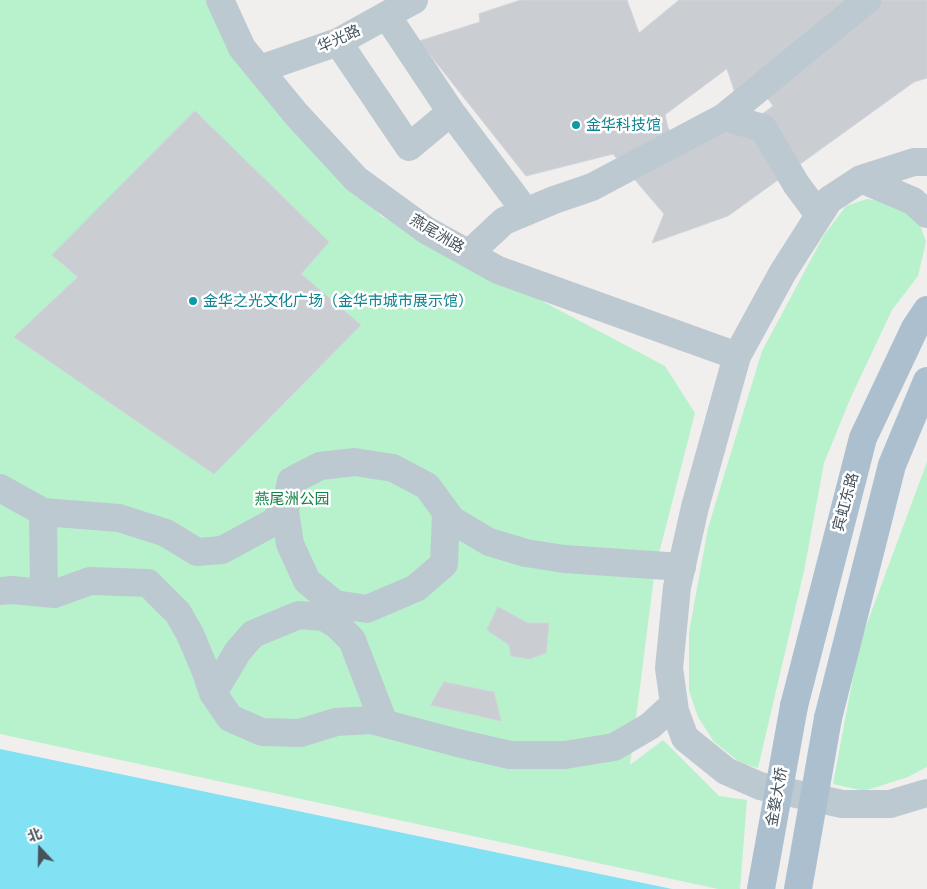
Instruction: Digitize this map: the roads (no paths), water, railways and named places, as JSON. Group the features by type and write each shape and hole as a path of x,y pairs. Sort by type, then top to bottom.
{"main road":[{"name":"宾虹东路","path":"794,706 863,438 915,328 927,310"},
{"path":"798,889 828,718 892,464 927,381"},
{"name":"金婺大桥","path":"761,889 794,706"}],"street":[{"name":"燕尾洲路","path":"220,0 242,48 296,114 356,179 426,230 498,270 736,356"},
{"name":"华光路","path":"260,69 338,42 414,0"},
{"path":"474,249 504,221 592,187 724,118 867,0"},
{"path":"387,16 451,112 526,212"},
{"path":"338,42 409,147 451,112"},
{"path":"724,118 764,128 796,184 819,216"},
{"path":"927,162 914,162 861,179 829,200 783,272 736,356 695,507 677,588 669,668 675,711 686,738 726,771 760,786 842,804 890,804 927,793"},
{"path":"861,179 912,201 927,214"},
{"path":"446,512 444,564 416,588 367,609 336,604 306,581 290,544 285,511 291,481 320,466 355,462 394,468 427,486 452,520 489,542 526,553 564,558 682,567"},
{"path":"0,488 43,512 120,518 166,533 198,552 222,550 272,523 285,511"},
{"path":"43,512 44,593"},
{"path":"0,592 12,590 54,594 90,581 148,583 178,613 190,634 213,693 230,718 262,732 300,733 336,722 371,720 458,743 510,754 565,755 614,747 650,726 674,704"},
{"path":"213,693 238,651 253,634 299,615 324,617 337,624 352,640 384,723"}],"water":[{"path":"0,749 672,889 0,889"}],"place":[{"name":"金华科技馆","path":"576,125"},
{"name":"金华之光文化广场（金华市城市展示馆）","path":"193,301"}],"park label":[{"name":"燕尾洲公园","path":"292,499"}]}
